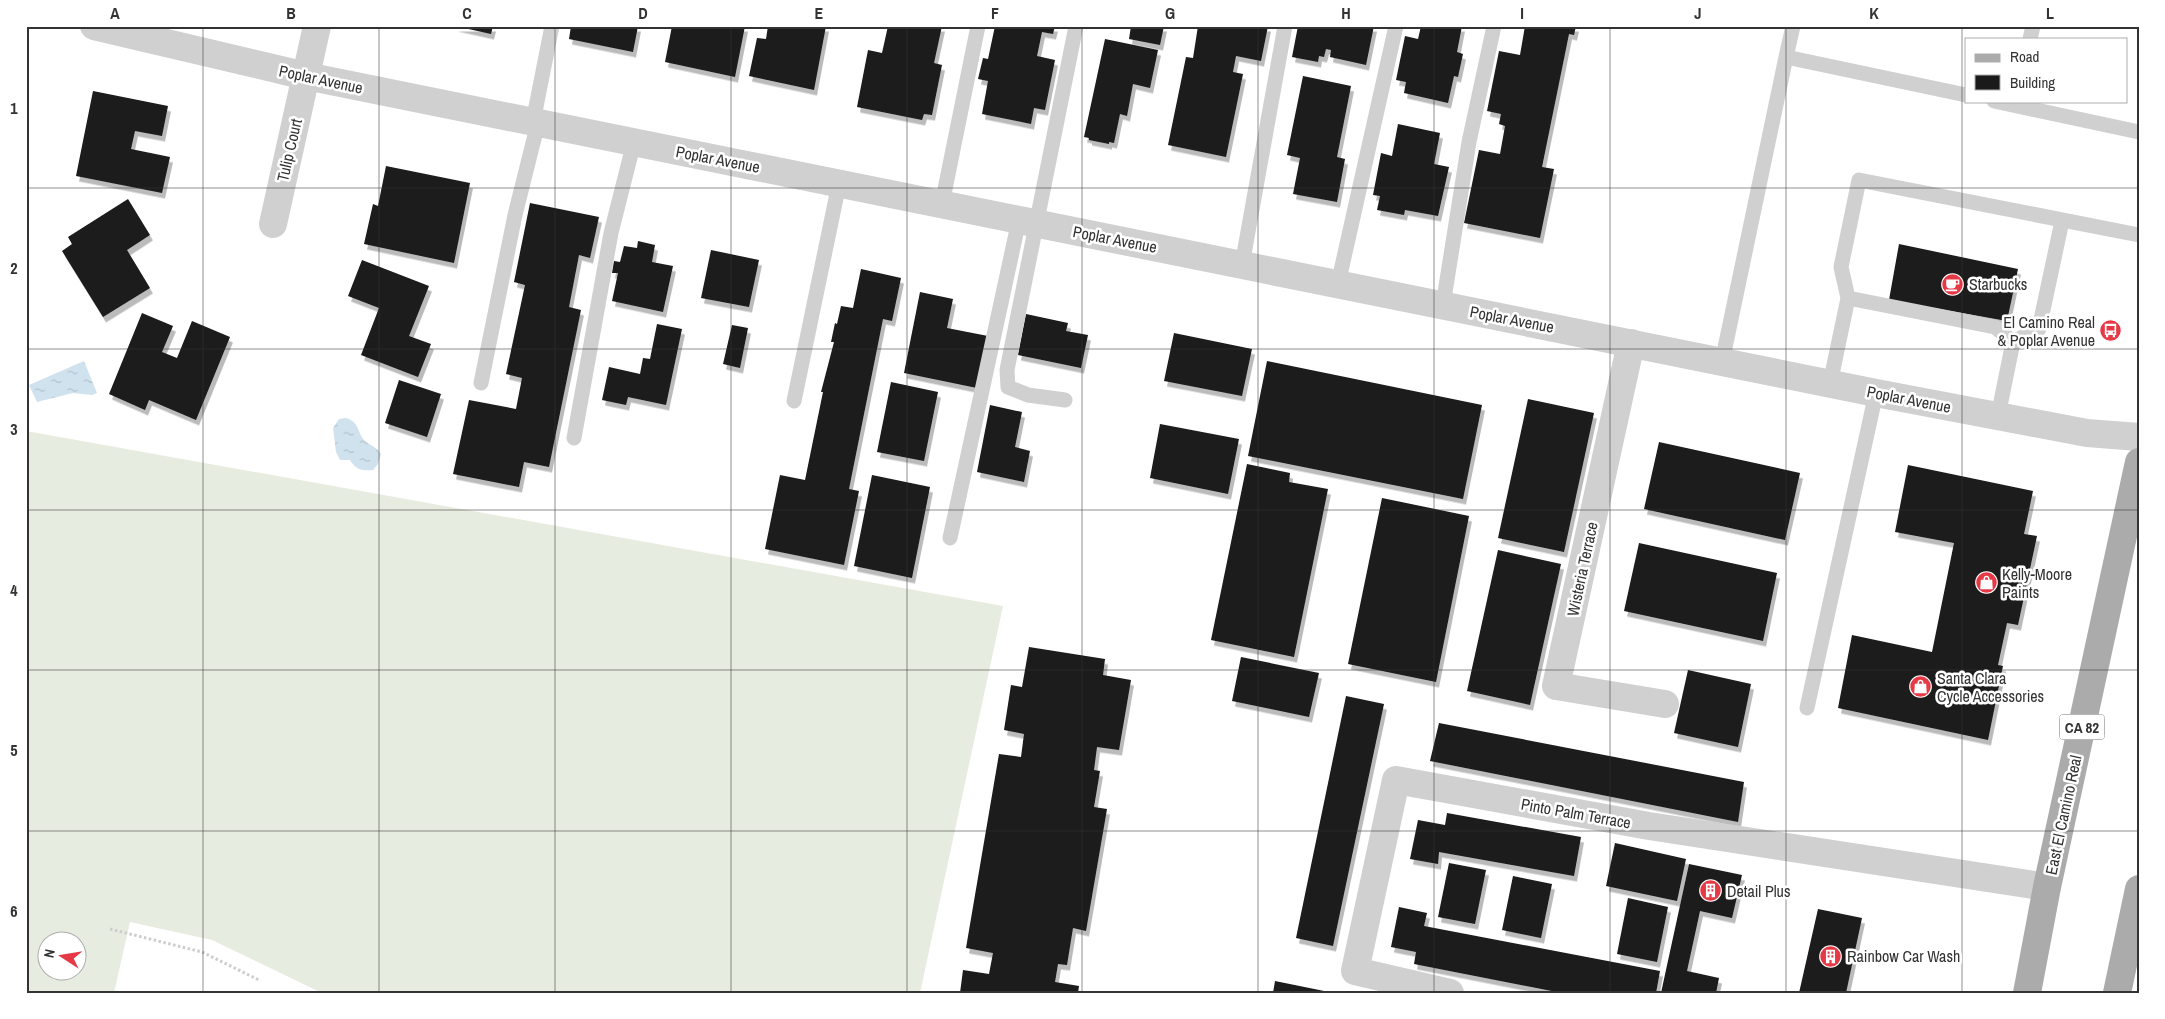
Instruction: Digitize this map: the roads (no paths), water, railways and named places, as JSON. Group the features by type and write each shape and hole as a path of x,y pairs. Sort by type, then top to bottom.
{"main road":[{"name":"East El Camino Real","path":"2027,993 2047,887 2139,462"},
{"path":"2117,993 2131,963 2139,889"}],"street":[{"name":"Poplar Avenue","path":"94,26 306,76 1830,384 2086,433 2139,437"},
{"name":"Tulip Court","path":"273,224 317,26"},
{"name":"Wisteria Terrace","path":"1631,343 1556,686 1665,704"},
{"name":"Pinto Palm Terrace","path":"1450,993 1355,971 1396,780 1649,826 2047,887"}],"lane":[{"path":"481,383 536,122 552,26"},
{"path":"942,204 978,26"},
{"path":"950,538 1076,26"},
{"path":"1242,265 1285,26"},
{"path":"1338,284 1396,26"},
{"path":"1443,305 1469,142 1494,26"},
{"path":"1722,362 1793,26"},
{"path":"1786,58 1965,96"},
{"path":"2001,102 2139,132"},
{"path":"574,438 611,233 634,142"},
{"path":"1830,384 1848,298 1841,267 1859,180 2139,235"},
{"path":"794,401 839,184"},
{"path":"2013,342 2039,329 2062,221"},
{"path":"1028,222 1007,370 1008,387 1028,395 1065,400"},
{"path":"1848,298 1994,326 2013,342"},
{"path":"1998,416 2013,342"},
{"path":"1807,708 1876,393"}],"water":[{"path":"84,361 97,393 92,395 73,393 37,402 29,385"},
{"path":"346,418 354,422 362,438 381,454 378,464 373,470 360,469 350,460 340,460 336,452 333,428 339,419"}],"place":[{"name":"Starbucks","path":"1953,284"},
{"name":"El Camino Real & Poplar Avenue","path":"2111,331"},
{"name":"Kelly-Moore Paints","path":"1986,583"},
{"name":"Santa Clara Cycle Accessories","path":"1921,687"},
{"name":"Detail Plus","path":"1711,891"},
{"name":"Rainbow Car Wash","path":"1831,956"}]}
